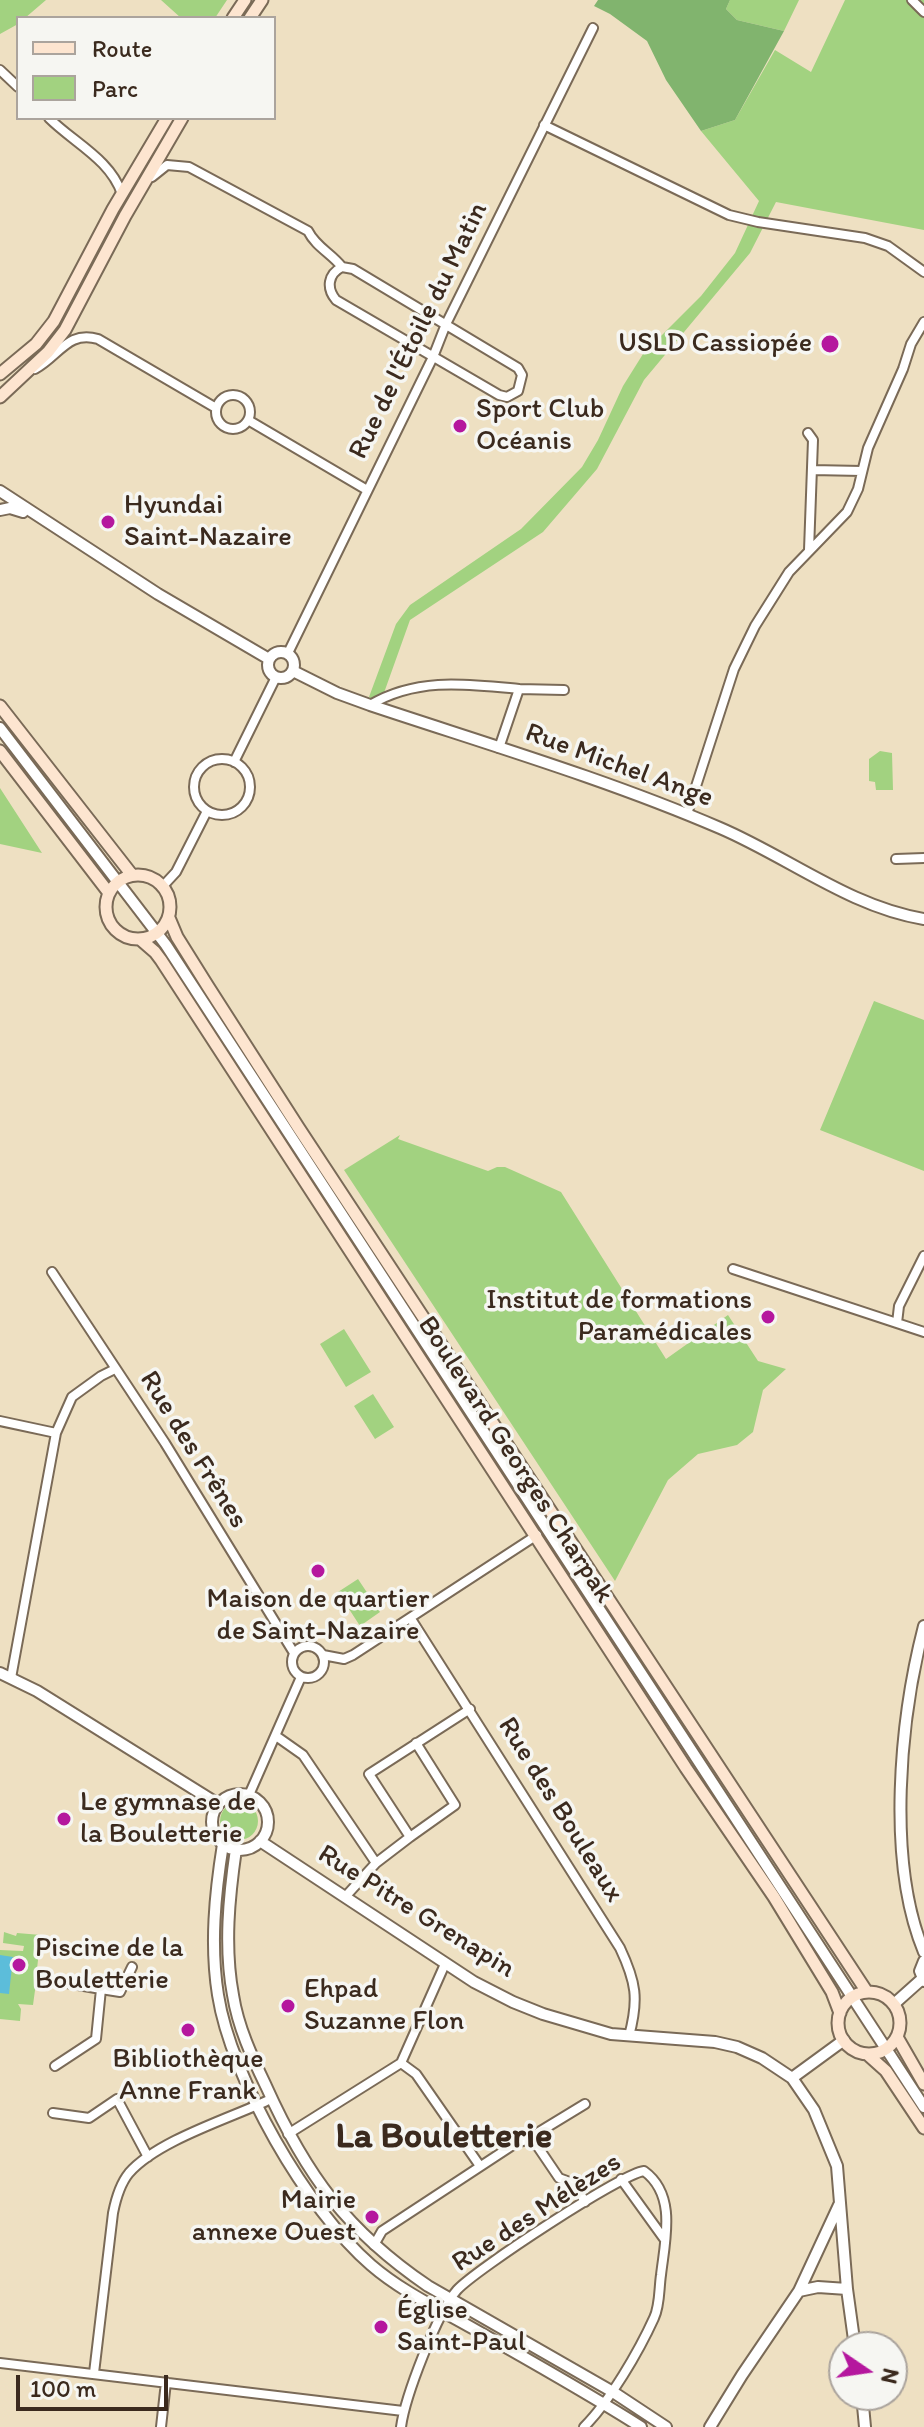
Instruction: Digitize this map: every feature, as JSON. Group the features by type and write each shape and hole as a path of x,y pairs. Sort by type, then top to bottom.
{"main road":[{"path":"0,374 36,344 54,321 166,120"},
{"path":"0,397 27,373 65,330 181,120"},
{"path":"0,706 132,875"},
{"path":"0,751 109,893 119,881 132,875 149,876 163,886"},
{"name":"Boulevard Georges Charpak","path":"163,886 171,901 169,918 199,973 867,1992"},
{"name":"Boulevard Georges Charpak","path":"109,893 106,911 113,926 125,936 140,939 161,960 686,1768 774,1897 832,1992 840,2013 838,2022 844,2040"},
{"path":"140,939 158,933 169,918"},
{"path":"840,2013 850,1994 867,1992 886,1997 894,2004 900,2020 897,2037 886,2049 867,2054 858,2052 844,2040"},
{"path":"897,2037 924,2084"},
{"path":"867,2054 886,2071 924,2128"}],"street":[{"path":"912,0 924,12"},
{"name":"Rue de l'Étoile du Matin","path":"288,653 593,28"},
{"path":"0,70 16,85"},
{"path":"51,120 105,164 115,176 122,194"},
{"path":"544,125 729,215 865,238 888,246 924,272"},
{"path":"137,196 154,174 167,165 189,167 308,231 313,242 334,256 342,267 353,269 518,368 522,384 513,395 499,395 336,300 329,286 331,277 342,267"},
{"path":"687,814 740,657 755,626 789,572 847,512 858,489 868,448 911,344 924,322"},
{"path":"27,373 44,364 75,338 85,335 98,339 216,408"},
{"path":"239,396 249,408 248,420 237,428 226,428 218,421 216,408 224,398 239,396"},
{"path":"248,420 367,490"},
{"path":"808,433 813,440 809,550"},
{"path":"812,470 862,471"},
{"path":"0,491 158,594 269,659"},
{"path":"0,510 14,509 42,521"},
{"path":"275,653 288,653 293,659 293,671 287,676 276,677 268,668 269,659 275,653"},
{"name":"Rue Michel Ange","path":"293,671 370,705 588,777 687,814 862,900 889,911 924,919"},
{"path":"234,762 276,677"},
{"path":"370,705 402,690 445,682 564,690"},
{"path":"499,748 519,689"},
{"path":"0,728 158,933 924,2107"},
{"path":"217,760 234,762 249,779 249,796 231,814 207,811 196,798 195,781 198,774 203,767 217,760"},
{"path":"163,886 176,872 207,811"},
{"path":"896,859 924,858"},
{"path":"897,1323 899,1306 924,1256"},
{"path":"733,1269 924,1332"},
{"name":"Rue des Frênes","path":"52,1272 165,1443 294,1653"},
{"path":"11,1678 56,1433 72,1397 115,1369"},
{"path":"0,1421 56,1433"},
{"path":"323,1655 324,1664 318,1674 301,1677 293,1668 294,1653 302,1647 311,1646 323,1655 344,1659 350,1657 537,1535"},
{"name":"Rue des Bouleaux","path":"411,1619 620,1948 634,1977 635,2005 629,2036"},
{"path":"924,1626 905,1720 902,1839 911,1912 924,1952"},
{"path":"0,1673 37,1691 218,1804"},
{"path":"249,1795 301,1677"},
{"path":"410,1837 369,1774 470,1709"},
{"path":"276,1736 303,1755 376,1863"},
{"path":"345,1897 376,1863 455,1805 416,1743"},
{"path":"232,1795 249,1795 263,1807 267,1824 260,1841 253,1846 236,1849 223,1844 213,1830 214,1812 218,1804 232,1795"},
{"name":"Rue Pitre Grenapin","path":"260,1841 474,1982 543,2014 611,2034 715,2042 737,2047 762,2058 792,2078 814,2110 837,2166 853,2331"},
{"path":"223,1844 215,1911 215,1970 227,2029 258,2105 285,2157 332,2227 372,2266 444,2312 641,2427"},
{"path":"236,1849 228,1913 233,1995 240,2025 288,2134 319,2185 345,2218 399,2267 613,2392 666,2427"},
{"path":"894,2004 923,1980 920,1971 924,1961"},
{"path":"288,2134 401,2063 445,1964"},
{"path":"67,1983 120,1992 132,1967"},
{"path":"55,2066 96,2039 101,1989"},
{"path":"792,2078 844,2040"},
{"path":"401,2063 416,2074 480,2166"},
{"path":"53,2113 89,2118 117,2099 148,2157"},
{"path":"94,2373 113,2213 119,2189 129,2174 148,2157 271,2099"},
{"path":"533,2144 539,2132 585,2104"},
{"path":"374,2245 382,2231 516,2143 527,2140 538,2147 559,2178 575,2184 585,2202"},
{"name":"Rue des Mélèzes","path":"401,2427 403,2411 452,2297 479,2272 585,2202 634,2172 644,2171 652,2177 663,2198 667,2216 656,2315 613,2392 584,2427"},
{"path":"621,2179 665,2241"},
{"path":"710,2427 799,2291 840,2203"},
{"path":"826,2233 842,2233"},
{"path":"799,2291 818,2287 847,2289"},
{"path":"0,2363 403,2411"},
{"path":"161,2427 166,2382"}],"green space":[{"path":"0,0 46,0 27,16 16,16 16,25 0,34"},
{"path":"161,0 227,0 216,16 179,16"},
{"path":"598,0 730,0 726,9 737,20 784,31 735,120 701,131 666,80 647,41 594,6"},
{"path":"730,0 799,0 784,31 737,20 726,9"},
{"path":"845,0 924,0 924,230 776,202 750,253 644,380 597,469 543,532 410,620 380,704 369,697 396,624 410,605 521,529 582,467 643,354 701,296 735,253 759,201 701,131 735,120 775,50 811,72"},
{"path":"880,751 892,753 893,790 876,790 875,782 869,781 869,759"},
{"path":"0,788 42,853 0,844"},
{"path":"874,1001 924,1020 924,1171 820,1130"},
{"path":"400,1135 398,1139 488,1171 505,1167 561,1192 666,1359 728,1315 758,1361 786,1369 763,1390 753,1432 737,1445 698,1454 668,1480 615,1581 344,1170"},
{"path":"344,1329 371,1372 346,1387 320,1344"},
{"path":"373,1394 394,1427 375,1439 354,1406"},
{"path":"358,1579 380,1612 360,1626 338,1592"},
{"path":"239,1802 252,1808 258,1821 252,1834 239,1840 226,1834 220,1821 226,1808"},
{"name":"Piscine de la Bouletterie","path":"4,1932 16,1936 17,1933 41,1935 36,1977 39,1977 33,2005 18,2004 20,2021 0,2019 0,1950 23,1951 24,1946 3,1943"}],"water":[{"path":"0,1955 13,1957 9,1994 0,1993"}],"place":[{"name":"USLD Cassiopée","path":"830,344"},
{"name":"Sport Club Océanis","path":"460,426"},
{"name":"Hyundai Saint-Nazaire","path":"108,522"},
{"name":"Institut de formations Paramédicales","path":"768,1317"},
{"name":"Maison de quartier de Saint-Nazaire","path":"318,1571"},
{"name":"Le gymnase de la Bouletterie","path":"64,1819"},
{"name":"Piscine de la Bouletterie","path":"19,1965"},
{"name":"Ehpad Suzanne Flon","path":"288,2006"},
{"name":"Bibliothèque Anne Frank","path":"188,2030"},
{"name":"Mairie annexe Ouest","path":"372,2217"},
{"name":"Église Saint-Paul","path":"381,2327"}],"district":[{"name":"La Bouletterie","path":"444,2138"}]}
